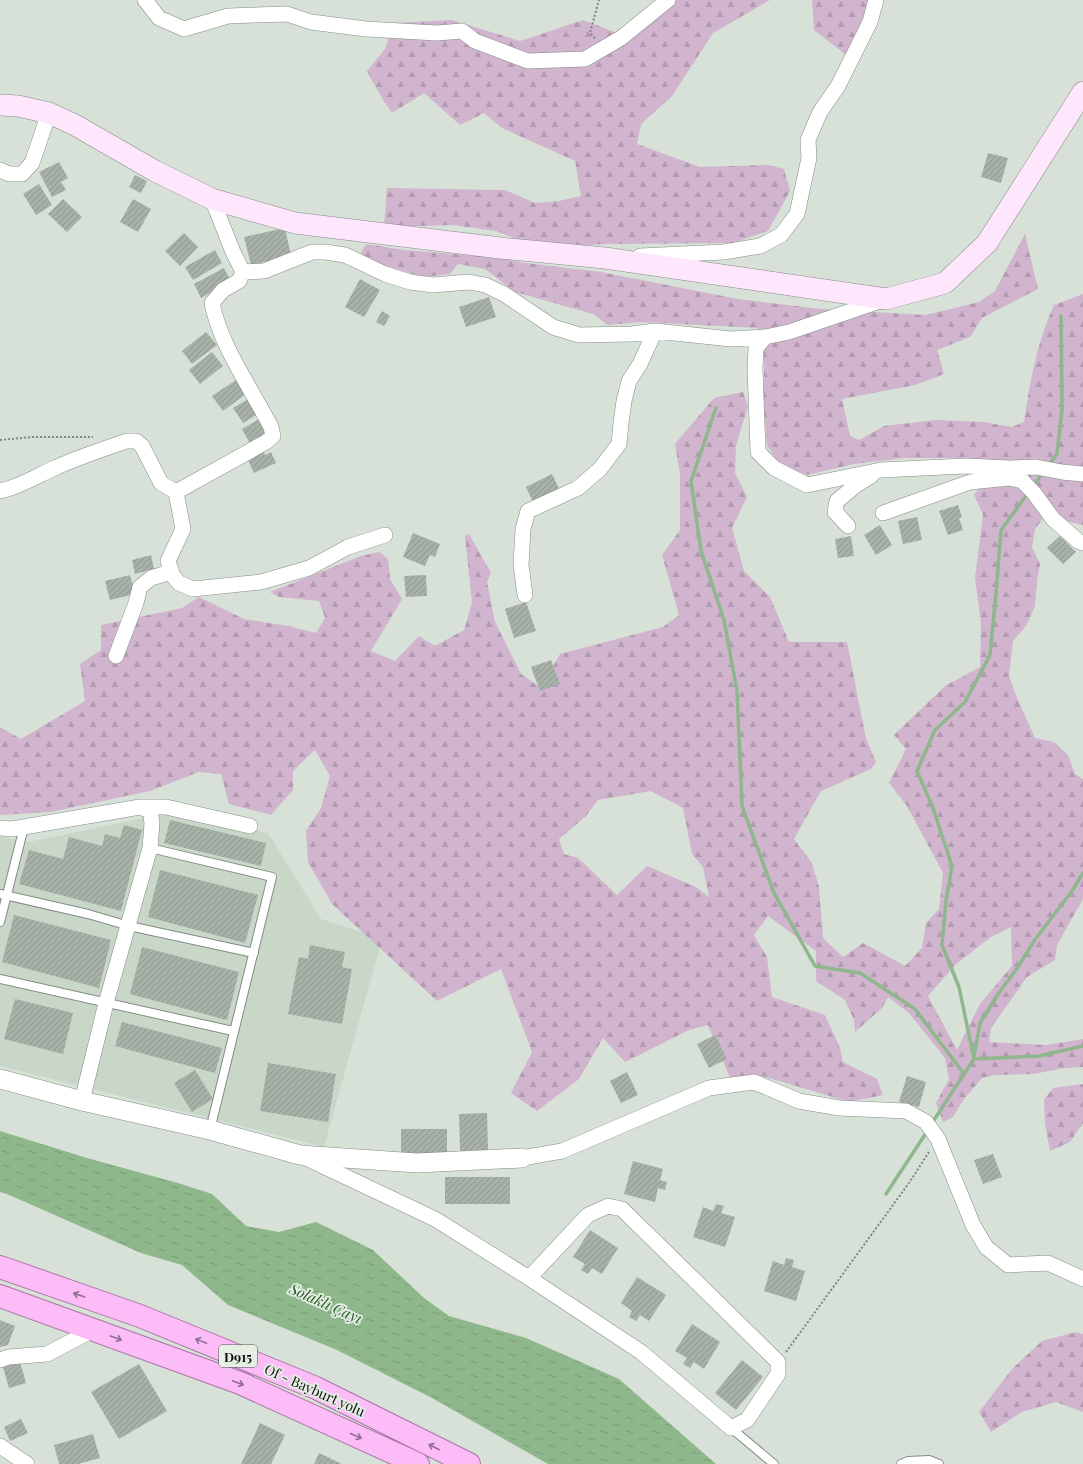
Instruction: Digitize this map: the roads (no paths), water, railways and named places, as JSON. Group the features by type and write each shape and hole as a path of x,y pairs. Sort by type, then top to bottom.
{"highway":[{"name":"Of - Bayburt yolu","path":"0,1267 140,1316 316,1388 469,1464"},
{"name":"Of - Bayburt yolu","path":"0,1296 240,1383 418,1464"}],"main road":[{"path":"0,105 18,106 49,113 75,125 154,171 212,199 295,223 500,248 605,258 886,299 945,283 987,243 1083,92"}],"street":[{"path":"144,0 159,18 184,29 228,16 287,14 311,22 366,29 437,33 462,31 475,41 528,61 585,59 621,38 668,0"},
{"path":"605,258 724,252 760,246 781,235 797,214 809,158 808,140 820,112 838,86 870,22 876,0"},
{"path":"0,170 9,174 22,174 32,163 49,113"},
{"path":"212,199 233,252 243,272"},
{"path":"243,272 264,271 312,252 345,255 385,274 410,282 433,285 469,282 485,285 504,294 553,327 579,335 632,334 655,331 731,339 765,337 790,332 886,299"},
{"path":"176,492 266,442 273,436 268,421 226,344 215,319 212,303 223,290 239,281 243,272"},
{"path":"525,595 521,565 523,529 528,511 578,488 600,469 620,444 622,416 629,381 640,364 655,331"},
{"path":"765,337 756,348 755,368 758,452 774,468 807,485 881,470 964,466 1010,468 1036,467 1083,474"},
{"path":"0,491 13,488 71,460 127,441 136,441 142,446 161,483 176,492 183,529 168,561 171,572 179,583 193,589 261,582 309,568 348,547 385,535"},
{"path":"1010,468 1034,493 1053,519 1081,541"},
{"path":"848,526 835,512 837,501 855,486 881,470"},
{"path":"883,513 970,482 1009,478 1023,481"},
{"path":"116,656 136,603 140,587 151,578 171,572"},
{"path":"82,1101 106,1003 150,848 152,823 150,811 140,807"},
{"path":"0,828 12,829 140,807 166,807 250,826"},
{"path":"0,1079 82,1101 210,1130 300,1155 435,1219 529,1278 641,1352 731,1428 747,1420 778,1374 778,1362 622,1209 608,1206 588,1215 529,1278"},
{"path":"300,1155 417,1163 522,1158 562,1151 709,1088 754,1082 799,1101 839,1108 906,1111 926,1122 938,1139 973,1224 986,1248 1008,1265 1048,1263 1083,1279"},
{"path":"0,1360 8,1357 46,1354 93,1330"},
{"path":"0,1446 27,1464"}],"lane":[{"path":"0,922 4,895 24,827"},
{"path":"150,848 272,877 210,1130"},
{"path":"4,895 88,914 129,926 254,953"},
{"path":"0,979 233,1032"},
{"path":"731,1428 774,1464"},
{"path":"901,1464 908,1461 929,1460 939,1464"}],"water":[{"name":"Solaklı Çayı","path":"0,1131 212,1194 246,1226 279,1232 316,1222 373,1250 424,1298 449,1316 526,1338 619,1379 716,1464 548,1464 432,1398 337,1350 228,1305 182,1265 141,1253 0,1192"}],"waterway":[{"path":"1048,466 1057,454 1062,410 1061,316"},
{"path":"716,408 691,481 701,551 724,620 737,691 742,806 774,893 815,966 860,973 915,1009 964,1074"},
{"path":"1033,487 1043,472"},
{"path":"974,1059 959,987 942,945 946,901 952,866 933,808 917,771 935,730 965,702 990,655 1001,530 1028,493"},
{"path":"974,1056 980,1023 1034,941 1072,891 1083,873"},
{"path":"932,1123 974,1059 1039,1056 1083,1046"},
{"path":"886,1194 928,1130"}]}
